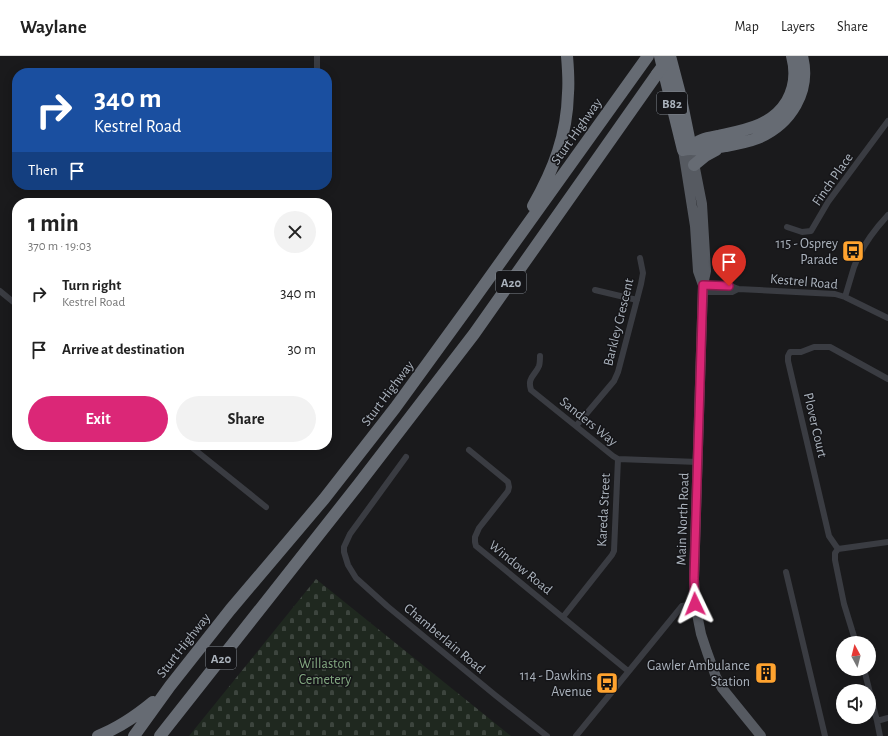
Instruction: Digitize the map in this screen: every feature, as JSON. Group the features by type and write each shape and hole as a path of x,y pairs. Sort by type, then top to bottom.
{"highway":[{"path":"503,259 545,184 557,157 564,132 567,105 567,56"},
{"name":"Sturt Highway","path":"134,736 170,686 230,610 324,499 395,408 648,56"},
{"name":"B82","path":"660,56 687,149"},
{"name":"B82","path":"670,56 680,94 687,149"},
{"name":"A20","path":"160,736 354,491 474,334 670,56"},
{"path":"687,149 696,142 706,138 754,127 766,122 778,112 790,96 794,70 792,56"},
{"path":"687,149 699,150 726,146 751,140 774,129 785,120 798,100 803,88 804,75 802,56"},
{"path":"680,94 691,123 698,134 706,138"},
{"path":"694,165 710,153 726,146"},
{"path":"98,736 117,728 133,718 170,686"}],"main road":[{"name":"Main North Road","path":"687,149 694,165 702,204 706,271 703,289 694,579 695,604 701,634 716,677 722,688 761,736"},
{"name":"Main North Road","path":"687,149 698,271 703,289"}],"street":[{"path":"317,56 317,68"},
{"name":"Finch Place","path":"787,227 802,232 811,231 828,202 888,121"},
{"path":"845,297 860,254 872,235 888,215"},
{"name":"Barkley Crescent","path":"576,426 614,381 618,372 641,284 642,273 640,258"},
{"name":"Kestrel Road","path":"703,289 731,286 738,289 835,294 845,297 888,318"},
{"path":"595,290 637,300"},
{"path":"0,291 12,301"},
{"name":"Plover Court","path":"838,549 829,536 788,356 790,352 801,352 814,347 830,347 888,379"},
{"name":"Sanders Way","path":"540,356 539,366 530,379 531,390 613,456 618,459 698,462"},
{"path":"195,450 266,508"},
{"name":"Window Road","path":"469,450 508,482 509,487 508,491 479,528 475,537 476,546 628,671"},
{"name":"Chamberlain Road","path":"406,457 350,534 344,547 348,565 356,578 387,606 547,736"},
{"name":"Kareda Street","path":"563,617 614,551 618,459"},
{"path":"853,636 842,597 835,553 838,549 888,542"},
{"path":"786,572 825,736"},
{"path":"576,736 682,606 695,604"},
{"path":"866,676 880,736"},
{"path":"877,721 888,718"}],"green space":[{"name":"Willaston Cemetery","path":"316,579 511,736 189,736"}],"place":[{"name":"115 - Osprey Parade","path":"853,251"},
{"name":"Gawler Ambulance Station","path":"766,673"},
{"name":"114 - Dawkins Avenue","path":"607,683"}],"route":[{"path":"695,604 694,579 703,285 729,286"}]}
